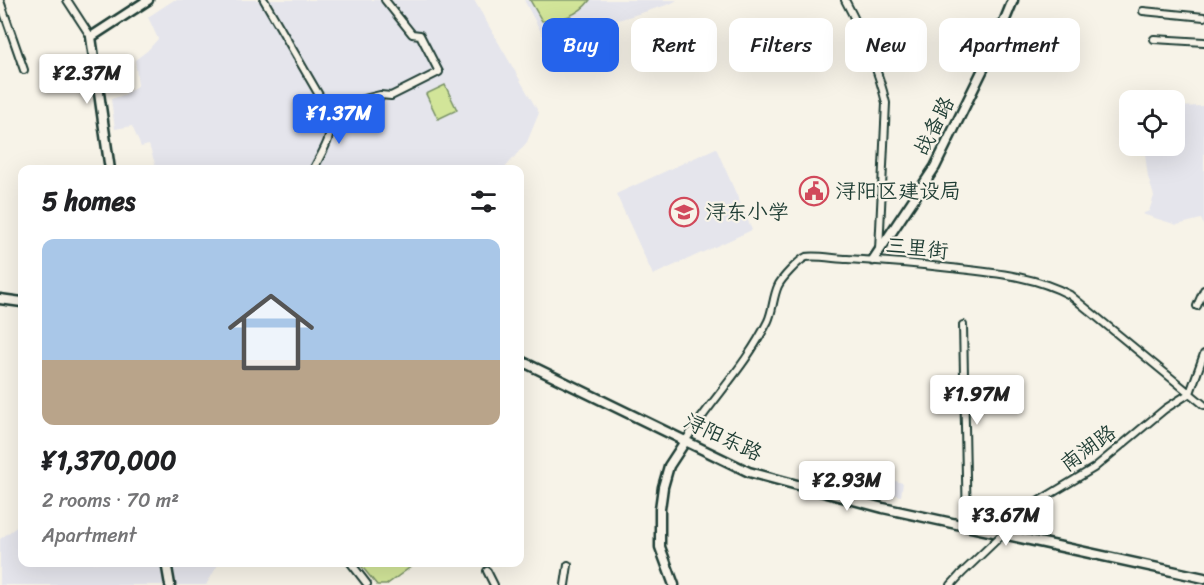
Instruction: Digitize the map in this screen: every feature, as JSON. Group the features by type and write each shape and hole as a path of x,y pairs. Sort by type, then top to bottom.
{"main road":[{"path":"109,165 91,37 148,0"},
{"name":"战备路","path":"873,260 934,167 993,49 1013,0"},
{"path":"0,299 18,301"},
{"name":"浔阳东路","path":"524,362 749,472 883,508 1204,578"},
{"path":"674,585 660,547 660,509 669,466 686,440"},
{"path":"167,567 170,585"}],"street":[{"path":"67,0 91,37"},
{"path":"264,0 330,114 332,127 329,138 316,165"},
{"path":"330,114 353,102 380,95 391,96 439,72 420,35 412,34 385,0"},
{"path":"845,0 883,89 886,103 879,250"},
{"path":"0,1 24,70"},
{"path":"1143,12 1204,16"},
{"path":"1154,39 1204,42"},
{"name":"三里街","path":"686,440 705,410 740,369 758,342 771,314 778,285 793,267 806,257 873,260 996,272 1032,279 1055,287 1070,295 1204,405"},
{"path":"1197,306 1204,290"},
{"path":"963,325 967,527"},
{"path":"1190,393 1204,354"},
{"name":"南湖路","path":"951,585 1034,504 1094,468 1166,409 1190,393"},
{"path":"565,585 568,564"},
{"path":"354,567 367,584"},
{"path":"487,571 494,585"}],"shaded area":[{"path":"174,0 474,0 539,113 527,142 507,165 155,165 149,145 141,147 132,126 115,129 111,99 124,95 138,85 135,60 158,39 148,17"},
{"path":"524,0 677,0 619,20 619,18 542,18 542,34"},
{"path":"1204,106 1204,225 1201,219 1177,225 1142,214 1149,211 1154,196 1148,177 1145,156 1185,156 1185,107"},
{"name":"浔东小学","path":"716,148 752,230 653,275 616,194"},
{"path":"850,470 903,483 901,496 846,484"},
{"path":"18,526 18,567 164,567 167,585 0,585 0,539"},
{"path":"174,567 217,567 206,585 176,585"}],"green space":[{"path":"530,0 590,0 580,10 569,16 542,18 542,21"},
{"path":"445,85 457,110 438,119 426,94"},
{"path":"362,567 411,567 386,585 377,585"}],"place":[{"name":"浔阳区建设局","path":"814,191"},
{"name":"浔东小学","path":"684,212"}]}
